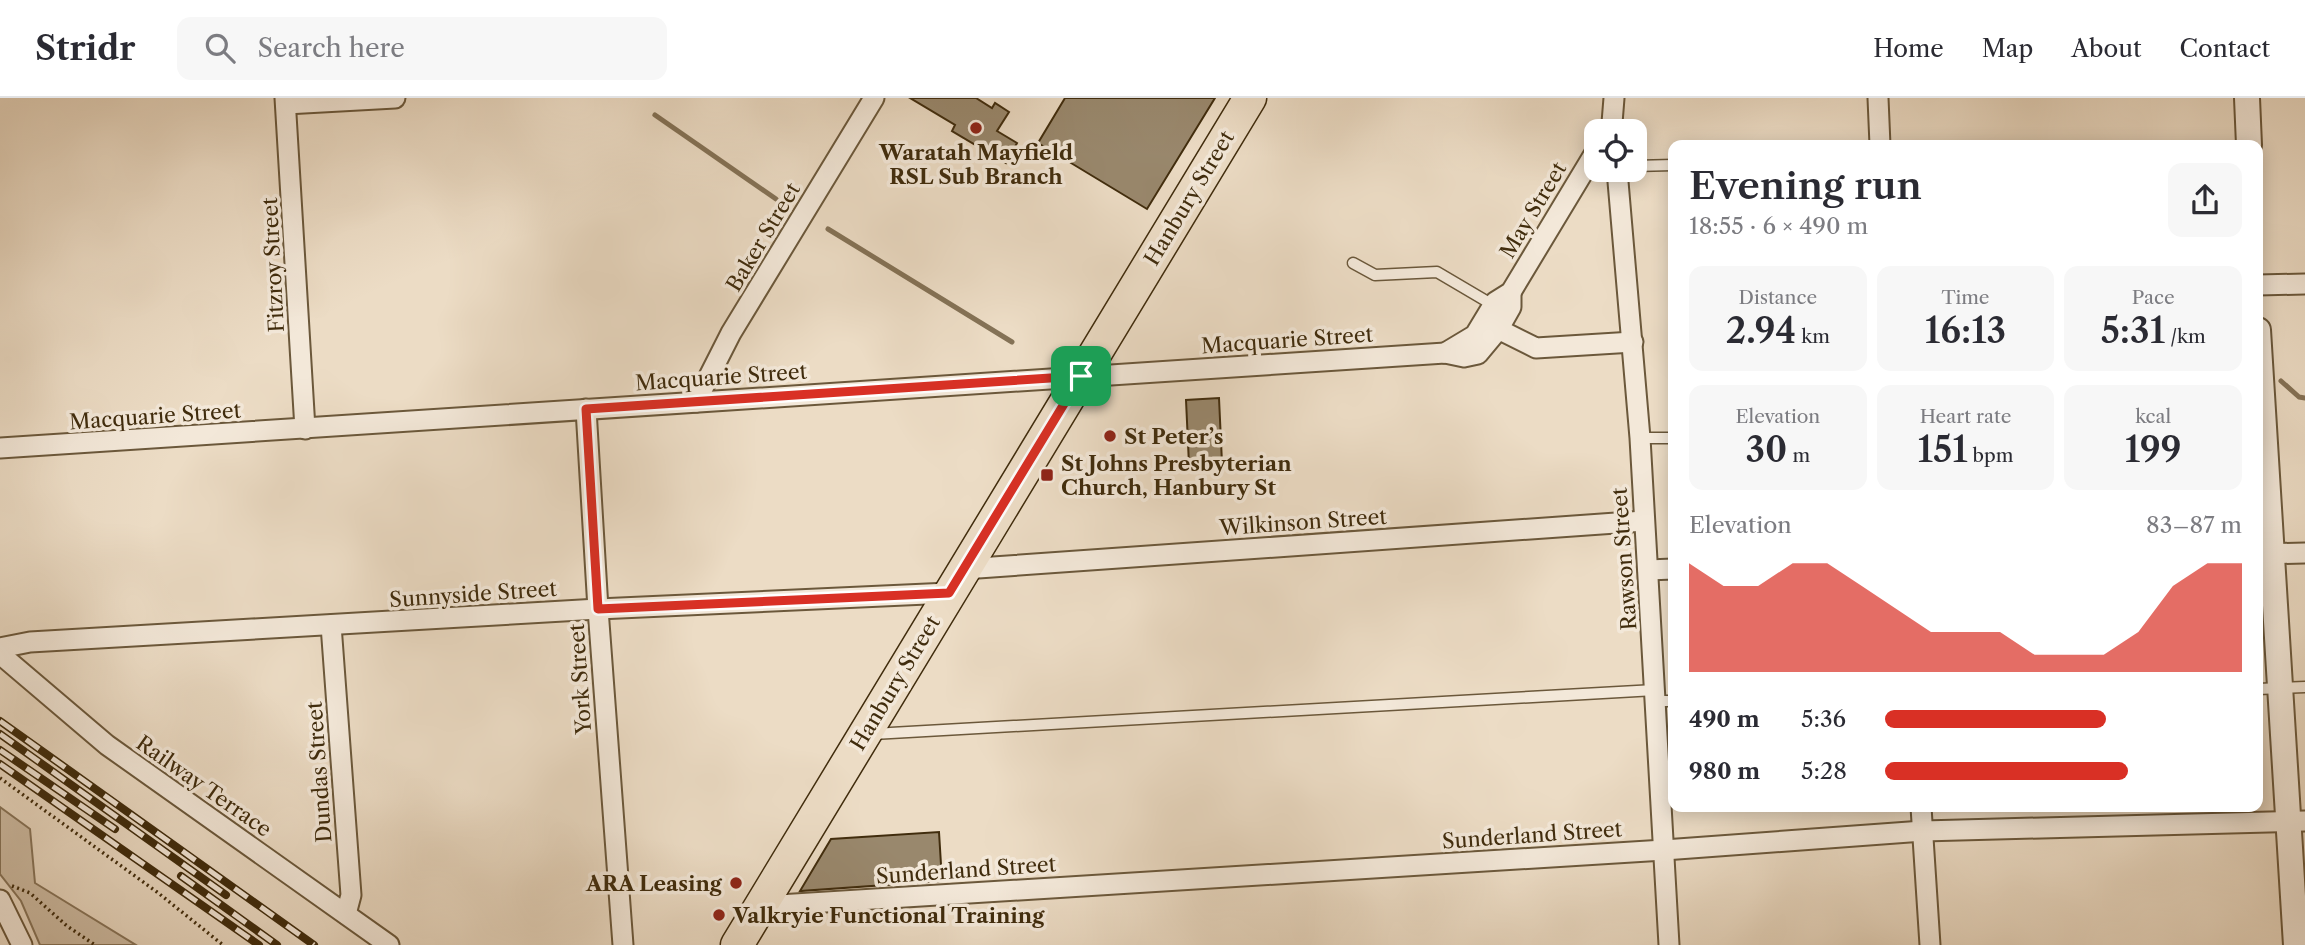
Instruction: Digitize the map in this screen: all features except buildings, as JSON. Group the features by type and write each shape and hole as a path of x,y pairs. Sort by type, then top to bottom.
{"main road":[{"name":"Hanbury Street","path":"737,945 1250,98"}],"street":[{"path":"286,101 395,98"},
{"name":"Baker Street","path":"696,402 731,333 874,98"},
{"path":"1612,119 1614,98"},
{"path":"1878,98 1880,140"},
{"path":"2246,98 2249,140"},
{"name":"Fitzroy Street","path":"286,101 305,429"},
{"name":"May Street","path":"1492,319 1495,302 1511,292 1584,170"},
{"name":"Rawson Street","path":"1618,182 1633,342 1648,570 1661,698 1669,945"},
{"path":"2263,285 2305,284"},
{"path":"1492,319 1536,348 1633,342"},
{"name":"Macquarie Street","path":"0,448 1445,352 1464,357 1478,354 1492,319"},
{"name":"York Street","path":"586,409 623,945"},
{"path":"2263,509 2264,554 2297,821 2296,945"},
{"name":"Wilkinson Street","path":"956,581 1644,521"},
{"path":"2264,554 2305,553"},
{"path":"1648,570 1668,569"},
{"name":"Sunnyside Street","path":"0,648 30,642 598,609 956,581"},
{"name":"Dundas Street","path":"331,625 351,895 346,914"},
{"name":"Railway Terrace","path":"0,654 107,745 389,945"},
{"path":"1921,812 1930,945"},
{"name":"Sunderland Street","path":"761,906 1664,850 1923,831 2297,821"},
{"path":"4,897 6,945"},
{"path":"4,897 22,945"}],"lane":[{"path":"1647,166 1668,165"},
{"path":"1353,263 1375,275 1437,272 1492,319"},
{"path":"1640,439 1668,438"},
{"path":"865,735 1661,698"}],"path":[{"path":"0,778 157,892 223,945"},
{"path":"4,897 19,887 95,945"}],"shaded area":[{"path":"0,807 30,829 35,883 136,945 40,945 21,901 0,874"}],"waterway":[{"path":"655,115 776,199"},
{"path":"828,229 1012,342"},
{"path":"2281,381 2299,397 2305,398"}],"railway":[{"path":"0,721 314,945"},
{"path":"0,734 226,895"},
{"path":"0,750 115,829"},
{"path":"0,764 259,945"},
{"path":"181,876 277,945"}],"place":[{"name":"Waratah Mayfield RSL Sub Branch","path":"976,128"},
{"name":"St Peter’s","path":"1110,436"},
{"name":"St Johns Presbyterian Church, Hanbury St","path":"1047,475"},
{"name":"ARA Leasing","path":"736,883"},
{"name":"Valkryie Functional Training","path":"719,915"}],"route":[{"path":"1081,376 949,593 598,609 586,409 1081,376"}]}
